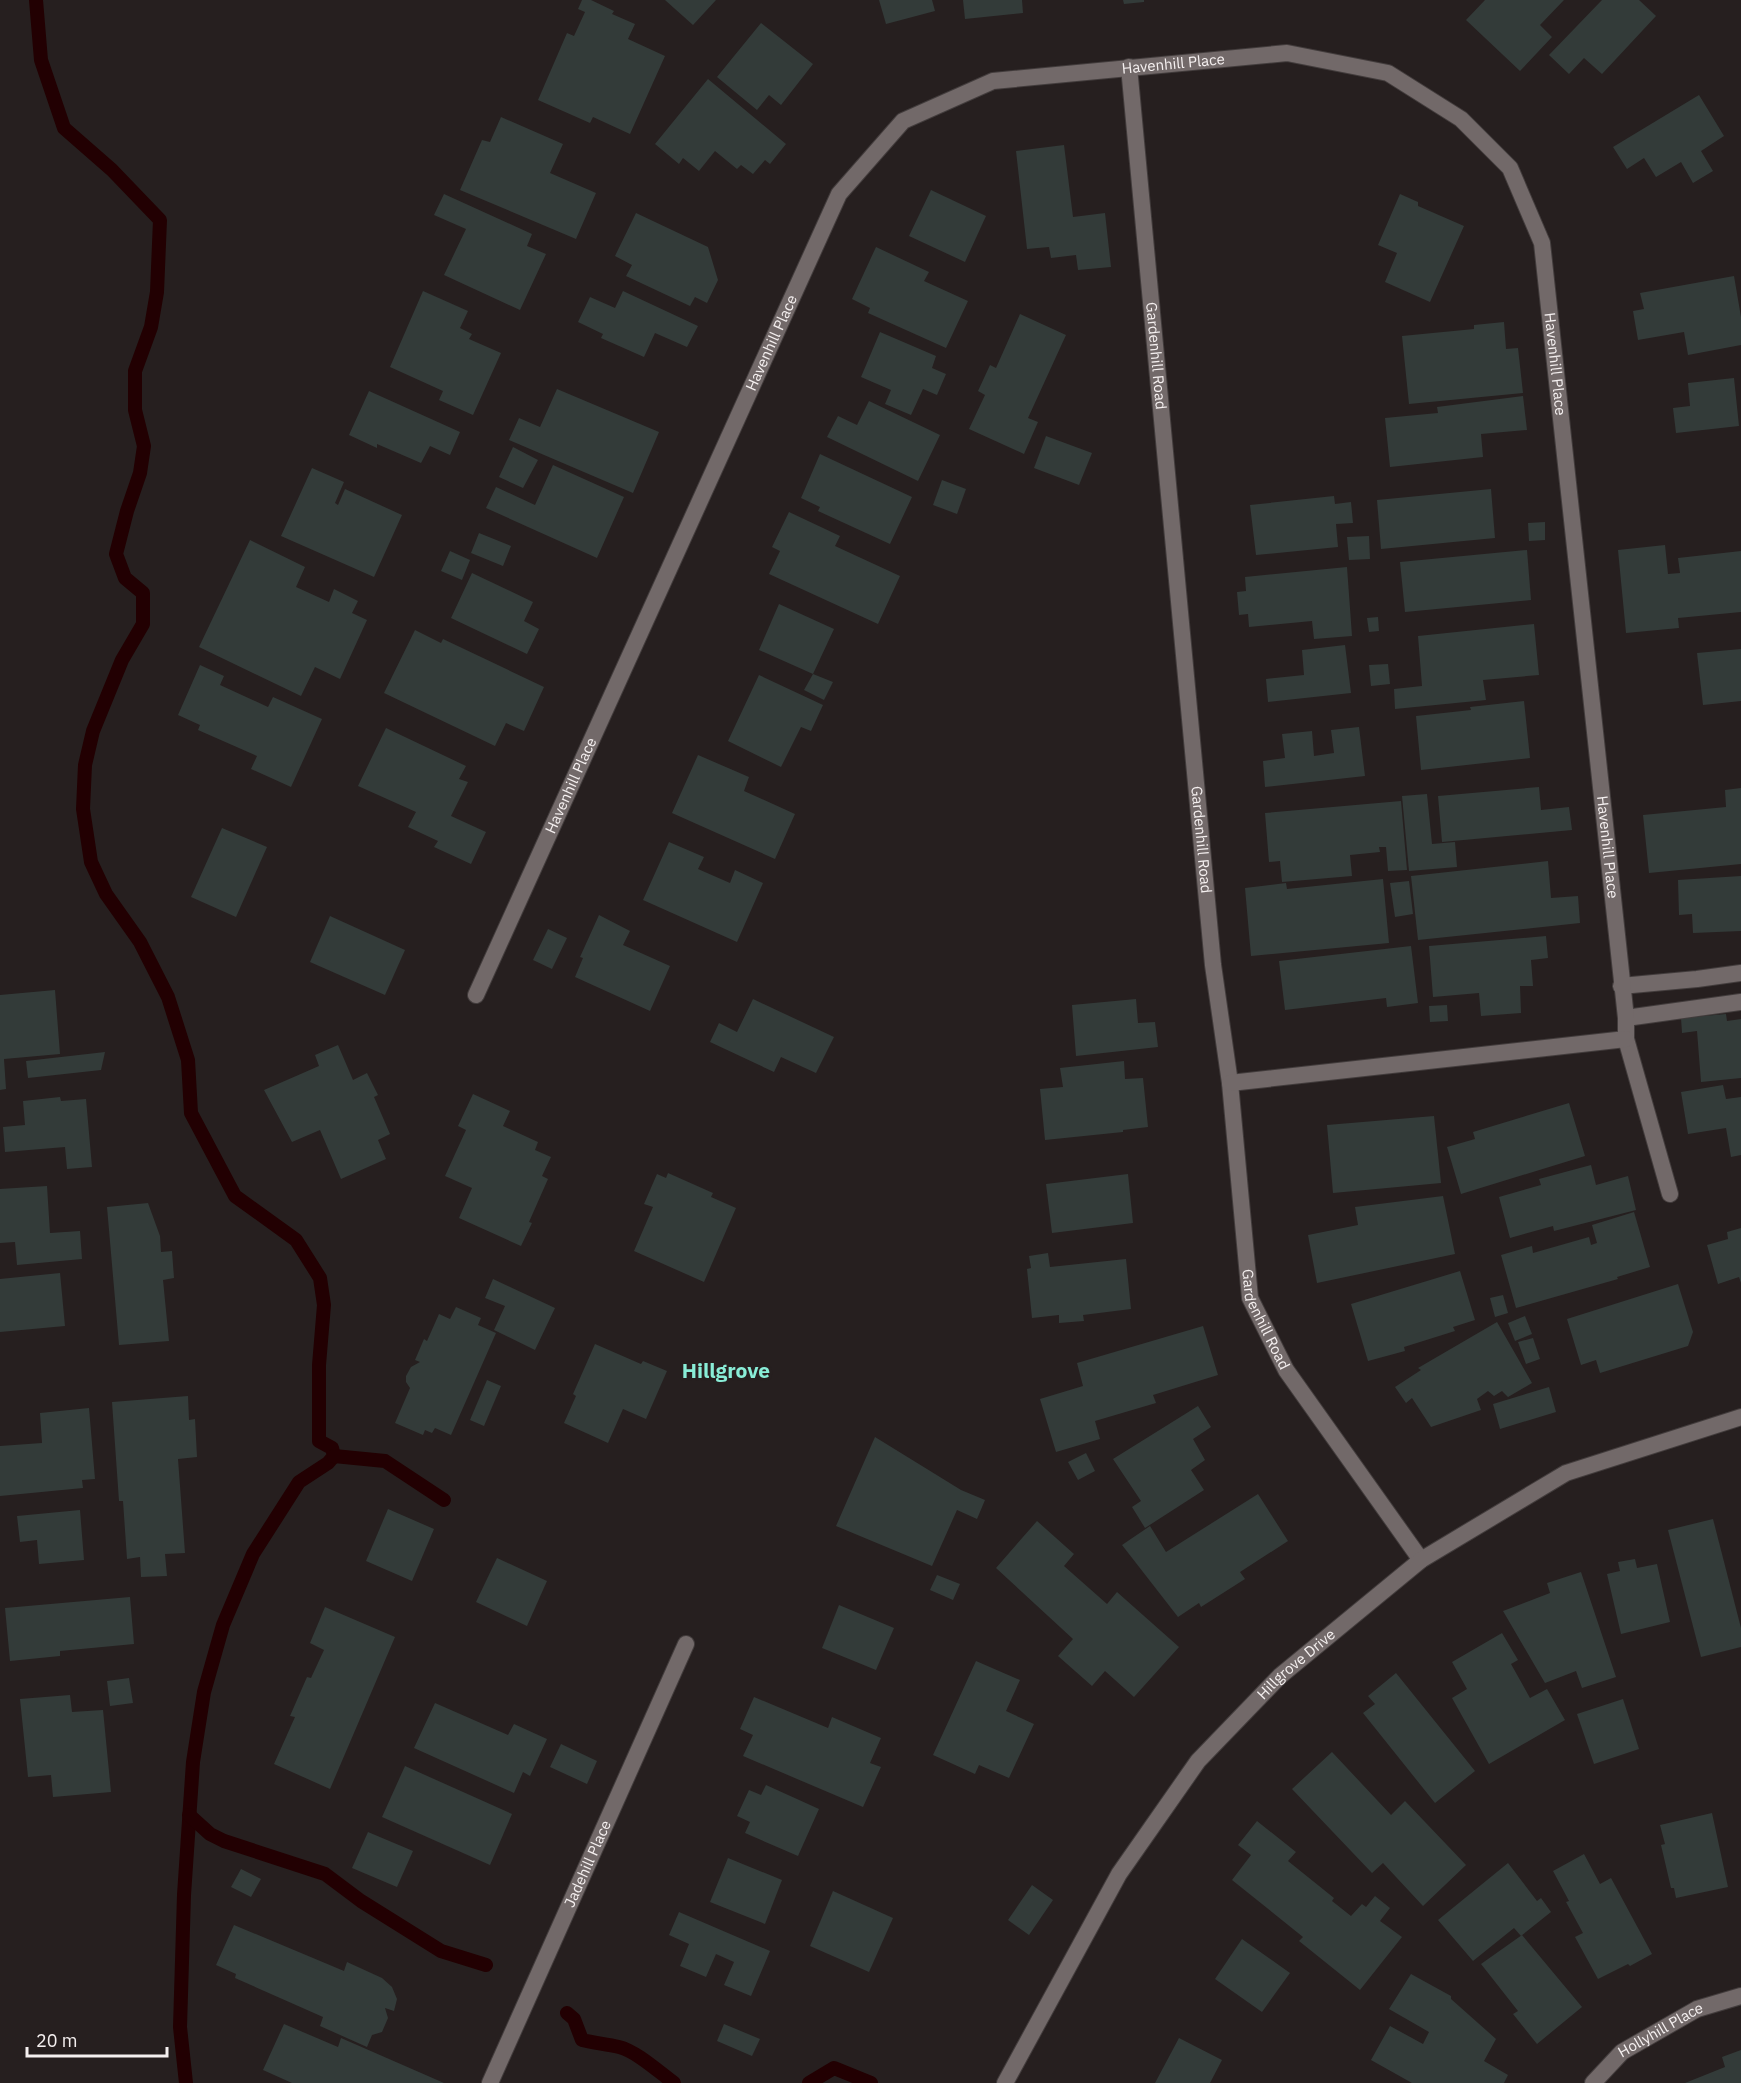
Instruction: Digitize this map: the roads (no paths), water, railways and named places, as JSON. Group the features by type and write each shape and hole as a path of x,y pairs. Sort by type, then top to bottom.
{"street":[{"name":"Havenhill Place","path":"476,995 839,194 903,121 993,81 1287,53 1388,73 1461,119 1510,168 1542,243 1626,1018 1626,1039 1670,1194"},
{"name":"Gardenhill Road","path":"1129,67 1213,965 1230,1083 1250,1298 1286,1370 1421,1560"},
{"path":"1621,986 1697,980 1741,973"},
{"path":"1626,1018 1741,1002"},
{"path":"1230,1083 1626,1039"},
{"name":"Hillgrove Drive","path":"1005,2083 1119,1874 1198,1761 1280,1676 1421,1560 1566,1473 1741,1417"},
{"name":"Jadehill Place","path":"490,2083 686,1644"},
{"name":"Hollyhill Place","path":"1593,2083 1622,2052 1697,2009 1741,1995"}],"waterway":[{"path":"36,0 41,60 64,128 112,170 160,220 157,292 151,327 135,371 135,410 144,446 140,473 116,554 125,578 143,593 143,624 122,660 93,731 85,765 83,809 91,862 106,894 140,942 168,997 188,1060 191,1113 235,1196 296,1240 320,1278 324,1305 319,1365 319,1441 332,1448 334,1456 328,1463 299,1482 253,1554 223,1625 204,1692 193,1762 184,1895 180,2027 186,2083"},
{"path":"334,1456 385,1461 444,1500"},
{"path":"189,1815 210,1834 224,1841 325,1874 361,1901 441,1951 486,1965"},
{"path":"567,2013 574,2019 582,2040 626,2049 674,2083"},
{"path":"809,2083 834,2068 871,2083"}],"district":[{"name":"Hillgrove","path":"726,1371"}]}
